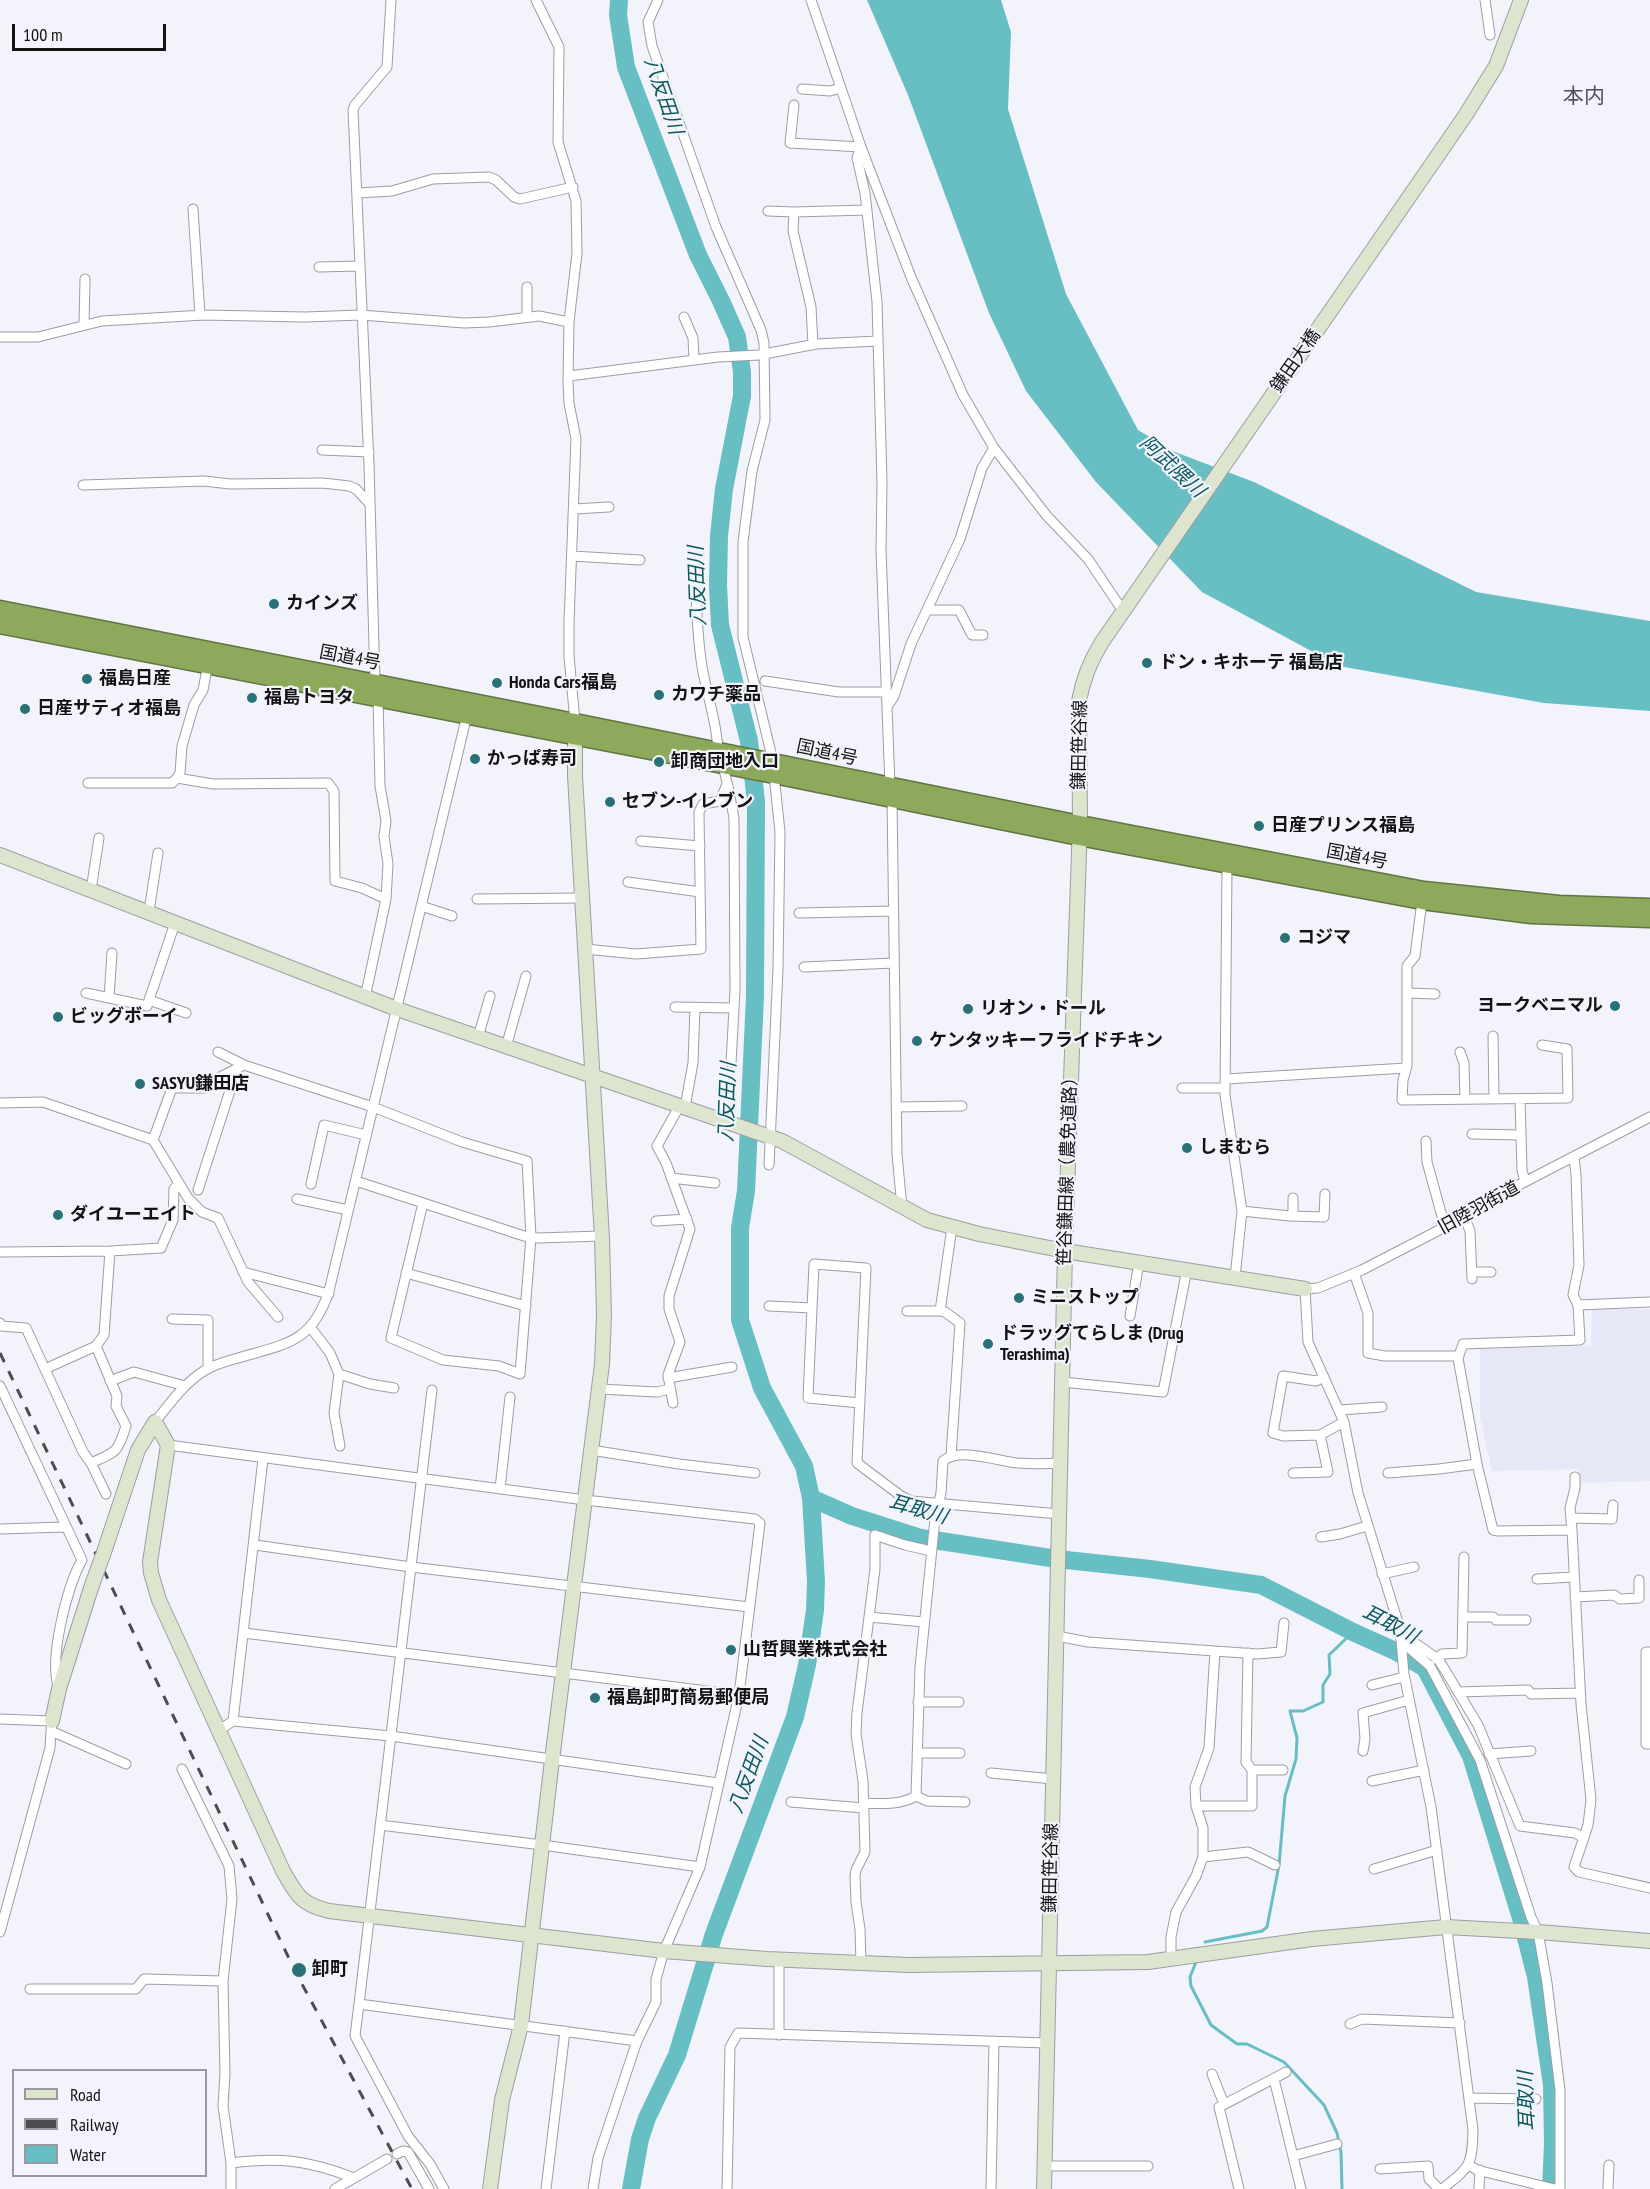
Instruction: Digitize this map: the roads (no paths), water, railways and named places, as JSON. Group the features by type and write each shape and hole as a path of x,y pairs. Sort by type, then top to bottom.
{"highway":[{"name":"国道4号","path":"0,609 377,690 770,767 1079,831 1227,866 1422,901 1531,915 1650,919"},
{"name":"国道4号","path":"0,625 208,664 377,690 467,715 575,729"},
{"name":"国道4号","path":"1079,831 1425,890 1559,904 1650,907"}],"street":[{"path":"365,998 386,899 388,864 384,836 386,821 380,786 369,452 353,110 387,67 391,0"},
{"path":"490,2189 502,2100 521,2025 599,1389 604,1315 575,729 569,656 576,439 569,403 568,376 569,322 577,253 576,201 558,142 559,47 536,0"},
{"path":"658,0 648,22 652,46 716,227 761,330 765,420 752,471 743,542 743,637 770,767 780,843 778,969 769,1165"},
{"path":"811,0 861,147 933,330 963,395 994,448 1047,516 1088,559 1125,608"},
{"path":"1485,0 1490,35"},
{"name":"鎌田大橋","path":"1125,608 1465,116 1496,66 1521,0"},
{"path":"802,88 830,91 841,88"},
{"path":"794,105 790,143 861,147"},
{"path":"861,147 857,158 867,210 877,302 882,483 881,550 891,792 896,1107 902,1208"},
{"path":"357,193 392,191 433,179 466,177 489,177 514,197 520,199 573,187"},
{"path":"193,209 200,315"},
{"path":"768,211 867,210"},
{"path":"794,212 793,231 811,307 813,345"},
{"path":"319,267 359,266"},
{"path":"84,325 85,279"},
{"path":"527,287 527,317"},
{"path":"0,336 38,337 102,321 200,315 305,317 361,315 464,323 552,317 569,322"},
{"path":"684,317 693,338 694,360"},
{"path":"568,376 718,357 761,354 813,345 878,341"},
{"path":"887,707 894,696 911,644 960,538 982,468 994,448"},
{"path":"322,450 369,452"},
{"path":"83,485 204,482 323,483 356,489 370,504"},
{"path":"574,509 609,507"},
{"path":"572,556 640,560"},
{"path":"696,593 697,641 724,758 734,819 735,990 731,1063"},
{"name":"鎌田笹谷線","path":"1079,831 1078,722 1082,685 1086,669 1125,608"},
{"path":"928,610 959,610 972,635 983,635"},
{"path":"88,783 172,783 180,773 182,746 194,705 203,690 208,664"},
{"path":"765,681 833,691 886,692"},
{"path":"0,1932 50,1748 51,1726 59,1689 138,1450 155,1422 185,1386 218,1364 286,1343 311,1328 328,1294 467,715"},
{"path":"177,778 213,784 328,783 334,791 335,881 362,888 386,899"},
{"path":"585,949 636,954 701,949 699,812 703,804 720,801 727,784"},
{"name":"笹谷鎌田線（農免道路）","path":"1058,1547 1079,831"},
{"path":"92,890 99,838"},
{"path":"641,841 700,846"},
{"path":"149,911 158,853"},
{"path":"0,855 149,911 365,998 782,1141 927,1220 979,1234 1065,1251 1305,1289 1308,1342 1344,1422 1358,1493 1402,1644 1404,1676 1431,1807 1473,2137 1466,2171 1440,2189 1429,2179 1428,2166 1380,2169"},
{"path":"1227,866 1225,1083 1232,1150 1242,1211 1235,1277"},
{"path":"628,882 700,892"},
{"path":"477,899 582,898"},
{"path":"1422,901 1415,956 1407,966 1406,1068 1402,1100 1568,1098 1567,1049 1542,1045"},
{"path":"421,906 452,916"},
{"path":"798,913 893,911"},
{"path":"86,993 147,1006 175,923"},
{"path":"109,998 112,953"},
{"path":"804,967 894,963"},
{"path":"506,1047 526,976"},
{"path":"1407,993 1435,994"},
{"path":"478,1037 490,996"},
{"path":"149,1000 186,1013"},
{"path":"675,1007 733,1008"},
{"path":"673,1403 668,1378 669,1367 680,1342 669,1309 669,1296 690,1229 657,1146 682,1106 693,1063 695,1008"},
{"path":"1493,1036 1494,1099"},
{"path":"218,1052 240,1067 373,1107 462,1142 527,1161 531,1237 520,1374 499,1366 443,1360 391,1338 423,1203"},
{"path":"1460,1052 1464,1063 1465,1099"},
{"path":"153,1140 172,1088 206,1088 222,1076 240,1067"},
{"path":"198,1190 240,1067"},
{"path":"1182,1088 1406,1068"},
{"path":"1520,1099 1522,1170 1525,1182"},
{"path":"0,1103 43,1102 153,1140 188,1198 202,1212 218,1218 254,1291 278,1317"},
{"path":"896,1107 962,1106"},
{"name":"旧陸羽街道","path":"1305,1289 1318,1288 1354,1274 1650,1117"},
{"path":"311,1184 324,1125 366,1135"},
{"path":"1472,1134 1521,1135"},
{"path":"1426,1141 1427,1162 1445,1227"},
{"path":"1572,1530 1493,1530 1477,1464 1459,1356 1463,1344 1580,1340 1578,1305 1573,1295 1579,1265 1574,1157"},
{"path":"671,1178 715,1183"},
{"path":"356,1181 531,1237 601,1236"},
{"path":"0,1252 161,1248 173,1220 174,1189 179,1183"},
{"path":"1242,1211 1324,1217 1325,1194"},
{"path":"297,1198 348,1210"},
{"path":"1293,1198 1293,1216"},
{"path":"1464,1216 1470,1231 1472,1276 1491,1272"},
{"path":"656,1221 687,1219"},
{"path":"940,1311 952,1227"},
{"path":"45,1369 96,1346 104,1335 110,1251"},
{"path":"1130,1316 1139,1262"},
{"path":"860,1404 808,1398 814,1264 866,1268 860,1404 857,1463 911,1501 1059,1514"},
{"path":"1062,1382 1163,1392 1186,1269"},
{"path":"243,1272 328,1294"},
{"path":"406,1273 526,1306"},
{"path":"1354,1274 1368,1313 1368,1353 1385,1356 1459,1356"},
{"path":"1578,1305 1650,1302"},
{"path":"769,1306 812,1308"},
{"path":"907,1311 945,1312 960,1323 951,1456"},
{"path":"172,1319 208,1320 208,1369"},
{"path":"0,1323 1,1326 26,1328 83,1452 106,1494"},
{"path":"311,1328 330,1353 339,1374 334,1413 340,1446"},
{"path":"91,1463 115,1452 126,1426 116,1406 117,1396 96,1346"},
{"path":"668,1378 732,1367"},
{"path":"111,1381 134,1372 185,1386"},
{"path":"339,1374 370,1384 394,1388"},
{"path":"1324,1377 1316,1381 1283,1376 1273,1433 1283,1436 1320,1435 1344,1422"},
{"path":"0,1386 82,1560 75,1573 60,1626 54,1674 59,1689"},
{"path":"599,1389 657,1392 670,1389"},
{"path":"432,1390 355,2036 408,2136 430,2164 444,2189"},
{"path":"500,1489 510,1397"},
{"path":"1340,1410 1382,1407"},
{"path":"155,1422 168,1445 151,1550 151,1573 159,1600 262,1828 298,1897 313,1907 370,1916 664,1951 779,1960 909,1965 1148,1962 1312,1939 1446,1928 1650,1941"},
{"path":"1293,1473 1328,1472 1320,1435"},
{"path":"168,1445 585,1500 755,1519 760,1523 739,1695 700,1867 664,1951 656,1979 656,2002 637,2041 598,2158 593,2189"},
{"path":"591,1450 755,1473"},
{"path":"916,1796 918,1702 924,1622 943,1461 951,1456 983,1456 1037,1465 1060,1463"},
{"path":"232,1720 255,1545 263,1459"},
{"path":"1388,1473 1477,1464"},
{"path":"1575,1477 1571,1518 1580,1693 1591,1800 1588,1825 1575,1867 1579,1872 1650,1888"},
{"path":"1571,1518 1612,1519 1613,1505"},
{"path":"1321,1537 1367,1526"},
{"path":"0,1529 65,1527"},
{"path":"861,1963 855,1876 865,1852 863,1781 856,1734 856,1713 875,1569 875,1535 905,1545 931,1549"},
{"path":"255,1545 411,1567 748,1607"},
{"name":"鎌田笹谷線","path":"1044,2189 1058,1547"},
{"path":"1436,1659 1442,1654 1462,1653 1464,1557"},
{"path":"1382,1574 1414,1567"},
{"path":"1537,1579 1574,1577"},
{"path":"1575,1596 1614,1595 1620,1599 1639,1598 1639,1580"},
{"path":"869,1617 924,1622"},
{"path":"1463,1617 1526,1620"},
{"path":"1057,1636 1088,1642 1248,1653 1281,1652 1284,1623"},
{"path":"244,1633 739,1695"},
{"path":"1402,1644 1409,1639 1436,1659 1458,1692 1478,1725 1520,1826 1575,1833 1584,1838"},
{"path":"1402,1644 1431,1666 1480,1760 1537,1932 1547,1983 1560,2090 1560,2189"},
{"path":"1171,1958 1171,1937 1176,1912 1196,1876 1203,1857 1203,1828 1196,1806 1195,1787 1209,1748 1215,1651"},
{"path":"1650,1652 1646,1652 1646,1744 1650,1744"},
{"path":"1196,1806 1252,1806 1252,1770 1246,1762 1248,1653"},
{"path":"1372,1685 1404,1676"},
{"path":"1458,1692 1528,1690 1531,1694 1580,1693"},
{"path":"1363,1751 1365,1739 1363,1713 1409,1700"},
{"path":"918,1702 959,1702"},
{"path":"0,1719 51,1726 126,1764"},
{"path":"218,1731 232,1720 392,1736 718,1783"},
{"path":"1489,1754 1532,1751"},
{"path":"917,1753 960,1754"},
{"path":"182,1770 229,1866 232,1899 223,1981 225,2074 223,2106 231,2163 231,2189"},
{"path":"1252,1770 1283,1770"},
{"path":"1372,1781 1424,1770"},
{"path":"991,1773 1053,1779"},
{"path":"790,1802 891,1804 911,1800 916,1796"},
{"path":"916,1796 927,1801 965,1802"},
{"path":"381,1826 700,1867"},
{"path":"1374,1869 1437,1850"},
{"path":"1203,1857 1248,1852 1275,1865"},
{"path":"779,1960 779,2035"},
{"path":"30,1989 136,1989 144,1980 223,1981"},
{"path":"358,2004 637,2041"},
{"path":"1350,2024 1362,2019 1460,2023"},
{"path":"546,2189 565,2031"},
{"path":"727,2189 730,2047 738,2033 1047,2043"},
{"path":"991,2189 994,2041"},
{"path":"1239,2189 1219,2107 1287,2072"},
{"path":"1212,2074 1224,2104"},
{"path":"1274,2079 1301,2189"},
{"path":"1469,2098 1536,2099"},
{"path":"1293,2156 1337,2144"},
{"path":"397,2154 403,2151 408,2152 429,2189"},
{"path":"231,2163 264,2159 296,2160 332,2169 354,2178"},
{"path":"334,2189 387,2159"},
{"path":"1469,2165 1480,2170 1555,2189"},
{"path":"1608,2189 1609,2165"},
{"path":"1045,2166 1148,2166"},
{"path":"1479,2189 1480,2170"}],"water":[{"name":"阿武隈川","path":"867,0 1001,0 1011,32 1008,109 1066,294 1138,430 1175,452 1254,482 1476,592 1650,621 1650,711 1544,703 1339,666 1202,592 1096,482 1026,391 989,313 908,95"}],"waterway":[{"name":"八反田川","path":"619,0 618,15 626,67 698,255 737,337 742,372 742,396 724,489 719,536 718,585 720,625 749,741 756,801 755,996 746,1191 740,1228 740,1320 762,1388 804,1466 811,1498 816,1581 815,1610 807,1665 795,1717 714,1934 677,2055 647,2118 640,2139 631,2189"},
{"name":"耳取川","path":"811,1498 852,1516 921,1538 1057,1559 1150,1569 1261,1585 1425,1668 1471,1756 1521,1918 1536,1977 1552,2085 1551,2189"},
{"path":"1205,1942 1262,1931 1267,1927 1279,1865 1285,1796 1296,1759 1297,1738 1290,1711 1303,1711 1323,1702 1323,1685 1330,1674 1329,1655 1353,1632"},
{"path":"1196,1962 1190,1977 1191,1986 1211,2025 1237,2044 1247,2044 1284,2062 1324,2105 1337,2133 1341,2152 1342,2189"}],"railway":[{"path":"0,1353 295,1971 412,2189"}],"place":[{"name":"カインズ","path":"274,604"},
{"name":"ドン・キホーテ 福島店","path":"1147,663"},
{"name":"福島日産","path":"87,679"},
{"name":"Honda Cars福島","path":"497,683"},
{"name":"カワチ薬品","path":"659,695"},
{"name":"福島トヨタ","path":"252,698"},
{"name":"日産サティオ福島","path":"25,709"},
{"name":"かっぱ寿司","path":"475,759"},
{"name":"卸商団地入口","path":"659,762"},
{"name":"セブン-イレブン","path":"610,802"},
{"name":"日産プリンス福島","path":"1259,826"},
{"name":"コジマ","path":"1285,938"},
{"name":"ヨークベニマル","path":"1615,1006"},
{"name":"リオン・ドール","path":"968,1009"},
{"name":"ビッグボーイ","path":"58,1017"},
{"name":"ケンタッキーフライドチキン","path":"917,1041"},
{"name":"SASYU鎌田店","path":"140,1084"},
{"name":"しまむら","path":"1187,1148"},
{"name":"ダイユーエイト","path":"58,1215"},
{"name":"ミニストップ","path":"1019,1298"},
{"name":"ドラッグてらしま (Drug Terashima)","path":"988,1344"},
{"name":"山哲興業株式会社","path":"731,1650"},
{"name":"福島卸町簡易郵便局","path":"595,1698"},
{"name":"卸町","path":"299,1970"}],"district":[{"name":"本内","path":"1584,97"}]}
